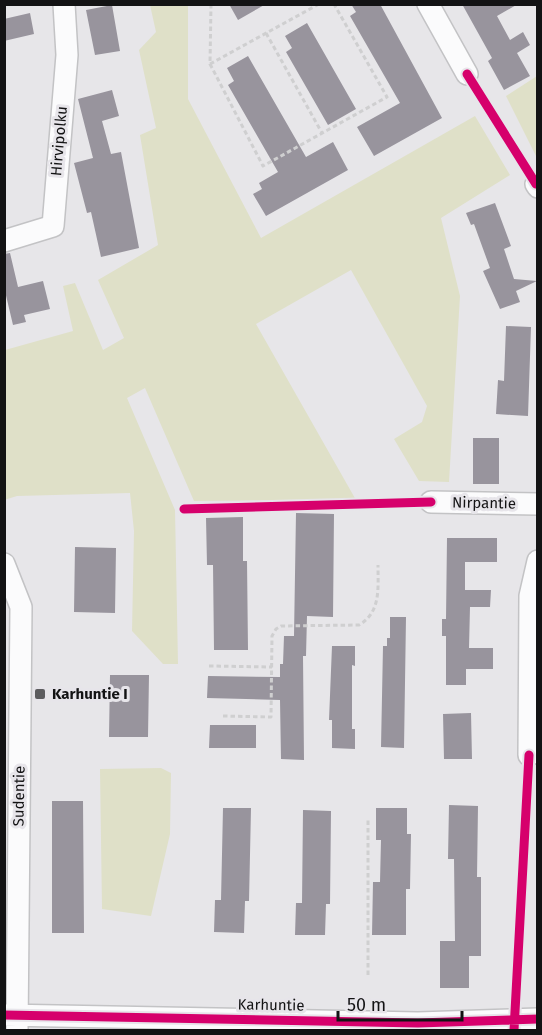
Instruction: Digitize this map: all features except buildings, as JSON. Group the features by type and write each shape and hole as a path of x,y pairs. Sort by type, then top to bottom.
{"street":[{"name":"Hirvipolku","path":"4,241 53,226 67,56 64,4"},
{"path":"428,4 467,74"},
{"name":"Nirpantie","path":"431,502 537,504"},
{"path":"529,755 530,596 537,561"},
{"name":"Sudentie","path":"4,564 21,607 13,1020"},
{"name":"Karhuntie","path":"13,1020 418,1023 484,1026 537,1019"}],"path":[{"path":"211,4 210,64 263,166 387,97 334,4"},
{"path":"210,64 319,4"},
{"path":"266,33 322,133"},
{"path":"223,716 271,717 272,636 276,629 281,626 359,625 369,619 379,598 378,565"},
{"path":"209,666 272,666"},
{"path":"368,820 368,975"}],"green space":[{"path":"150,5 188,5 188,99 261,238 475,116 510,175 441,218 460,296 449,482 419,481 394,439 422,422 427,406 351,270 256,324 356,500 194,501 145,388 127,398 175,510 178,664 163,664 132,631 134,531 130,493 17,496 4,500 5,350 73,331 63,286 75,283 103,350 124,338 98,280 158,245 140,135 156,128 139,50 156,32"},
{"path":"537,76 538,158 506,96"},
{"path":"161,768 171,773 170,834 151,916 102,909 100,769"}],"cycle path":[{"path":"467,74 536,184"},
{"path":"184,509 431,502"},
{"path":"514,1030 529,755"},
{"path":"4,1015 418,1023 538,1019"}],"place":[{"name":"Karhuntie I","path":"40,694"}]}
